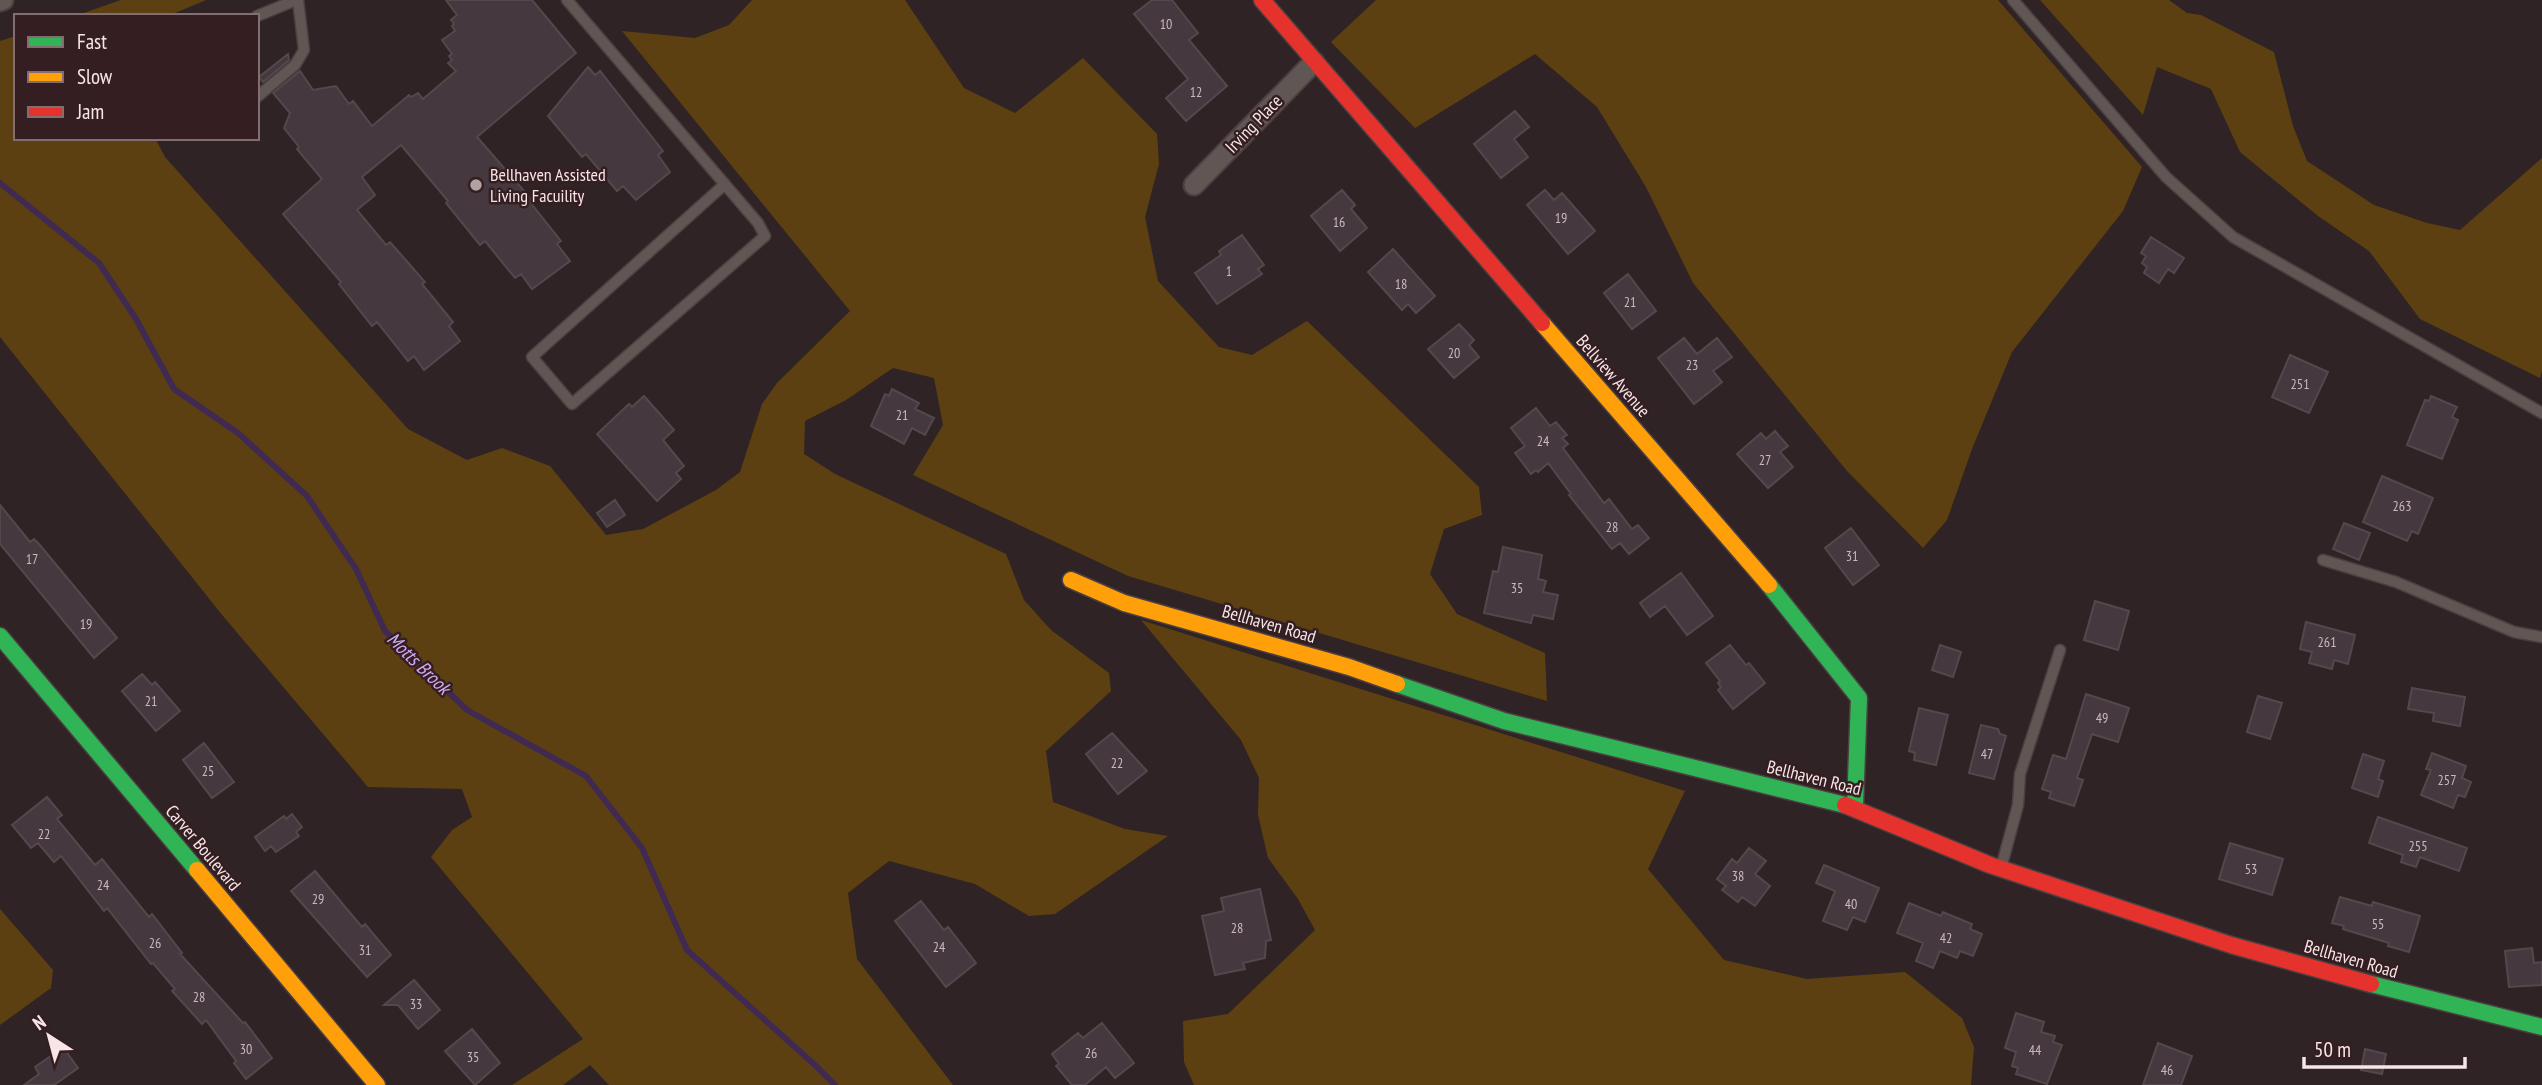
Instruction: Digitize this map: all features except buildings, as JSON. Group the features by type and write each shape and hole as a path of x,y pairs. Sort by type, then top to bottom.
{"street":[{"name":"Bellview Avenue","path":"1262,0 1765,580 1859,698 1855,807"},
{"name":"Irving Place","path":"1194,185 1314,62"},
{"name":"Bellhaven Road","path":"1071,580 1124,603 1349,667 1504,721 1855,807 2001,869 2231,945 2435,1002 2542,1027"},
{"name":"Carver Boulevard","path":"0,636 377,1085"}],"lane":[{"path":"259,15 297,0 304,50 295,65 259,95"},
{"path":"568,0 725,184 758,223 765,236 572,404 532,357 725,184"},
{"path":"2013,0 2166,177 2234,237 2542,413"},
{"path":"2323,560 2396,582 2514,632 2542,636"},
{"path":"2001,869 2018,806 2020,774 2060,650"}],"shaded area":[{"path":"121,0 206,0 173,14 81,14"},
{"path":"752,0 905,0 964,88 1015,113 1083,58 1157,134 1159,164 1145,217 1158,281 1219,347 1252,355 1307,321 1479,487 1482,515 1444,529 1430,574 1457,614 1545,653 1547,701 1128,576 913,475 943,425 934,378 893,368 846,400 805,421 804,454 835,474 1006,554 1024,600 1051,630 1109,673 1111,691 1046,751 1053,802 1125,829 1168,836 1055,914 1029,916 975,884 889,861 848,893 857,959 953,1085 609,1085 590,1065 563,1085 512,1085 583,1039 431,857 452,830 472,817 462,789 368,787 223,616 0,337 0,41 14,37 14,140 156,140 165,157 408,429 467,460 502,448 550,466 606,535 643,529 716,490 740,472 762,404 777,383 850,311 622,31 695,38 729,25"},
{"path":"1376,0 1998,0 2142,167 2123,211 2012,352 1972,449 1947,520 1923,548 1847,471 1693,283 1646,187 1597,107 1535,54 1415,128 1331,42"},
{"path":"2040,0 2169,0 2187,13 2201,15 2274,52 2293,126 2307,161 2374,205 2427,223 2460,230 2542,158 2540,378 2420,319 2369,251 2318,216 2240,152 2211,89 2157,67 2143,115"},
{"path":"1141,620 1685,791 1648,869 1724,960 1807,979 1905,972 1962,1018 1974,1047 1971,1085 1194,1085 1184,1062 1183,1021 1228,1014 1315,930 1298,899 1268,858 1258,815 1259,778 1241,740"},
{"path":"0,909 53,970 51,988 0,1025"}],"waterway":[{"name":"Motts Brook","path":"0,183 99,263 136,319 174,389 238,433 307,496 356,569 385,631 467,710 586,776 642,848 687,950 835,1085"}],"traffic: fast":[{"path":"1769,585 1859,698 1855,807"},
{"path":"0,636 197,870"},
{"path":"1397,684 1504,721 1845,805"},
{"path":"2371,984 2542,1027"}],"traffic: slow":[{"path":"1542,323 1769,585"},
{"path":"1071,580 1124,603 1349,667 1397,684"},
{"path":"197,870 377,1085"}],"traffic: jam":[{"path":"1262,0 1542,323"},
{"path":"1845,805 1990,865 2231,945 2371,984"}],"place":[{"name":"Bellhaven Assisted Living Facuility","path":"476,185"}]}
